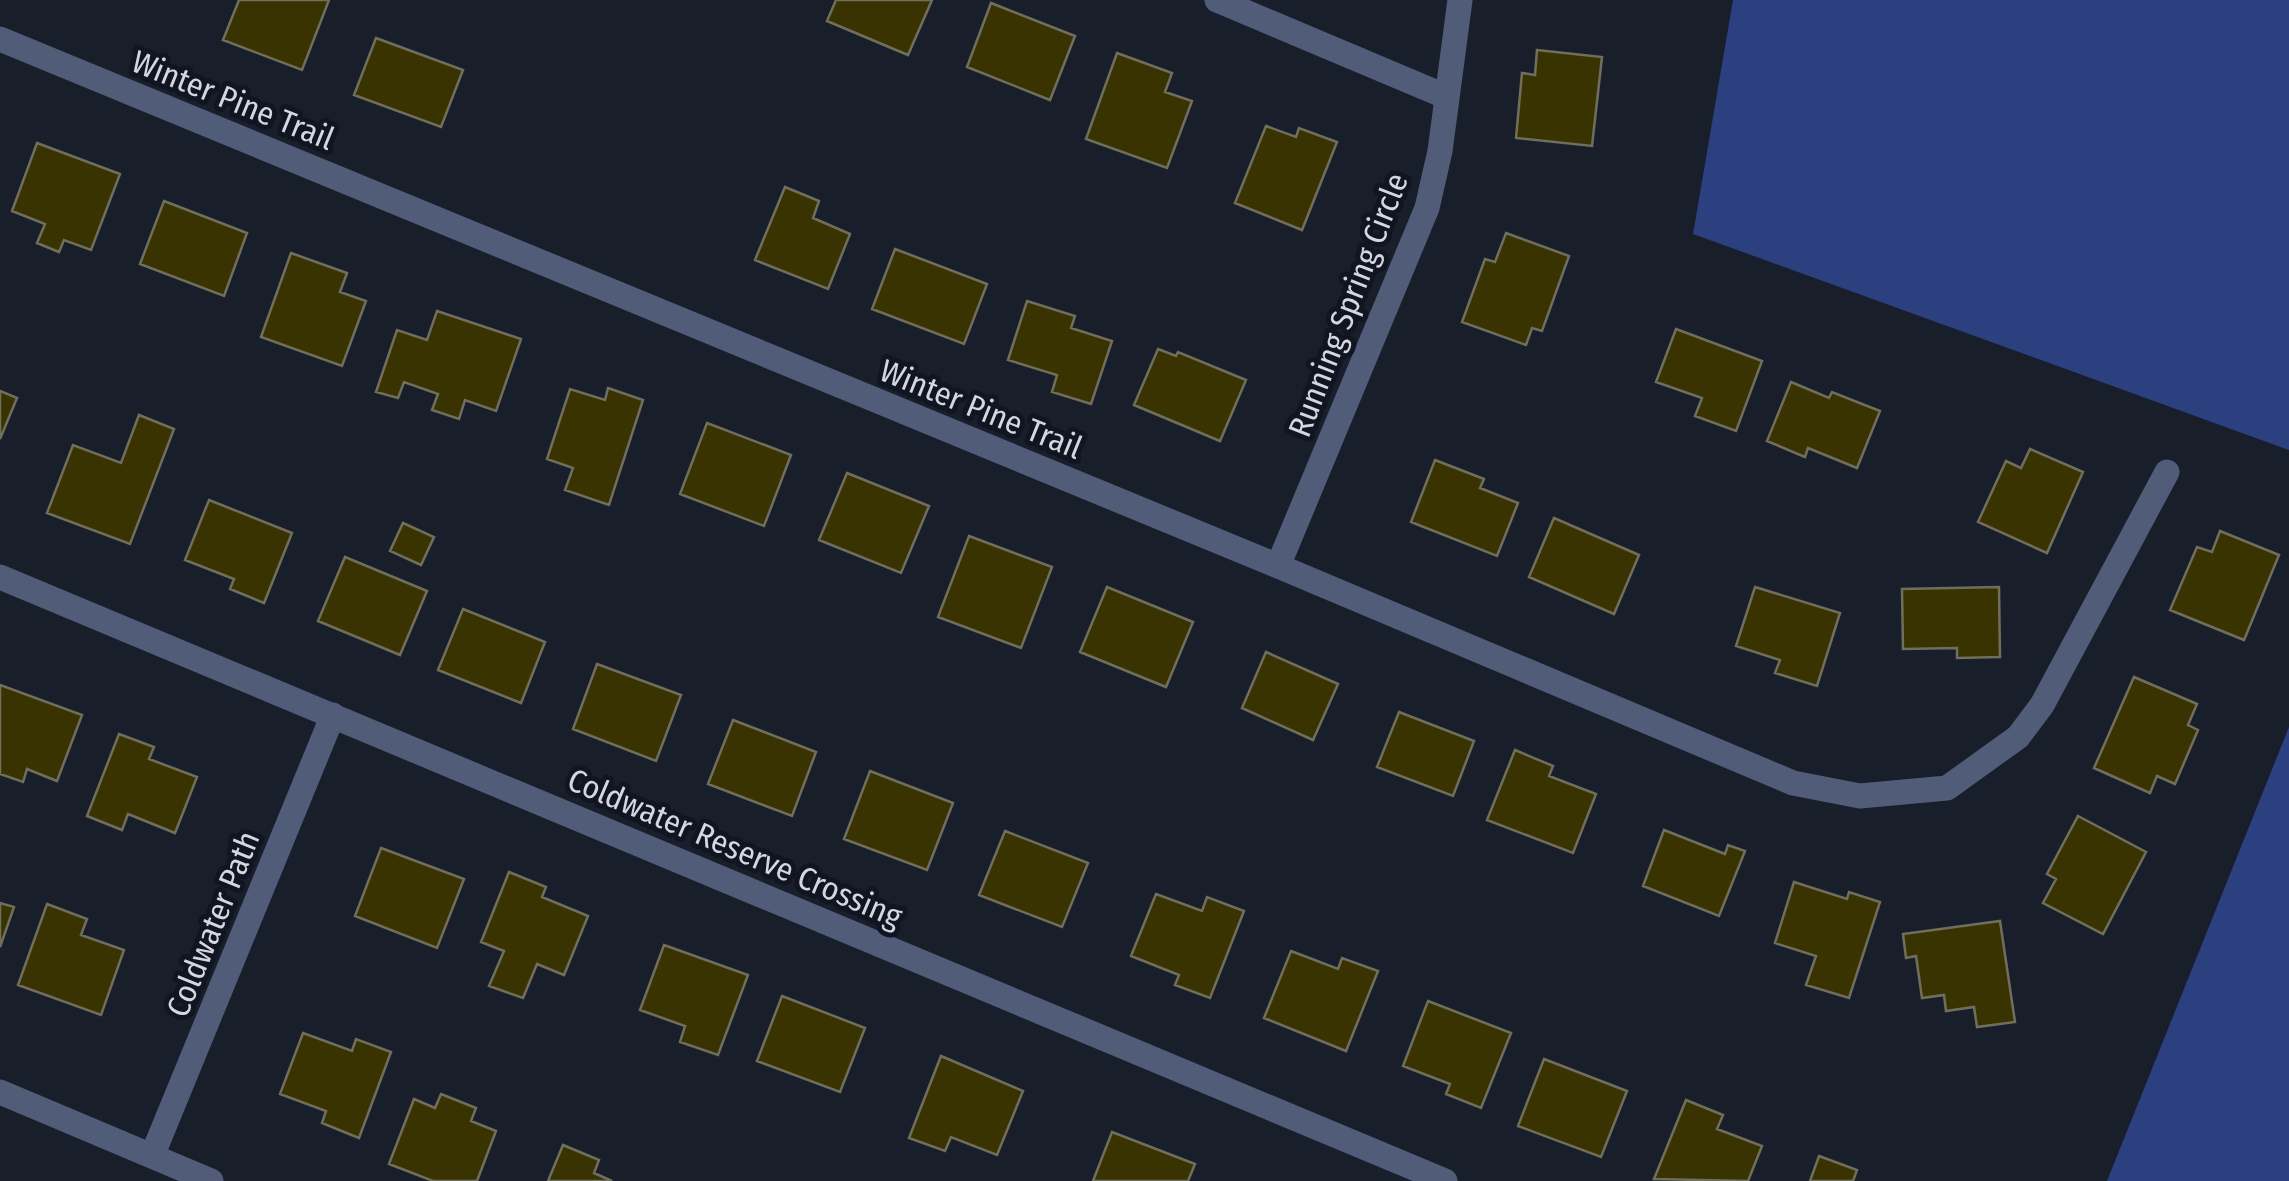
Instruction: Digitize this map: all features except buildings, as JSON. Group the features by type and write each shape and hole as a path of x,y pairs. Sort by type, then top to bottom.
{"street":[{"path":"1217,0 1447,97"},
{"name":"Running Spring Circle","path":"1278,566 1427,208 1440,151 1460,0"},
{"name":"Winter Pine Trail","path":"0,39 1278,566 1793,783 1860,796 1947,788 2018,737 2042,705 2167,472"},
{"name":"Coldwater Reserve Crossing","path":"0,577 1445,1181"},
{"name":"Coldwater Path","path":"152,1156 334,715"},
{"path":"0,1092 211,1181"}],"shaded area":[{"path":"1733,0 2289,0 2289,450 1693,234"},
{"path":"2289,727 2289,1181 2107,1181"}]}
